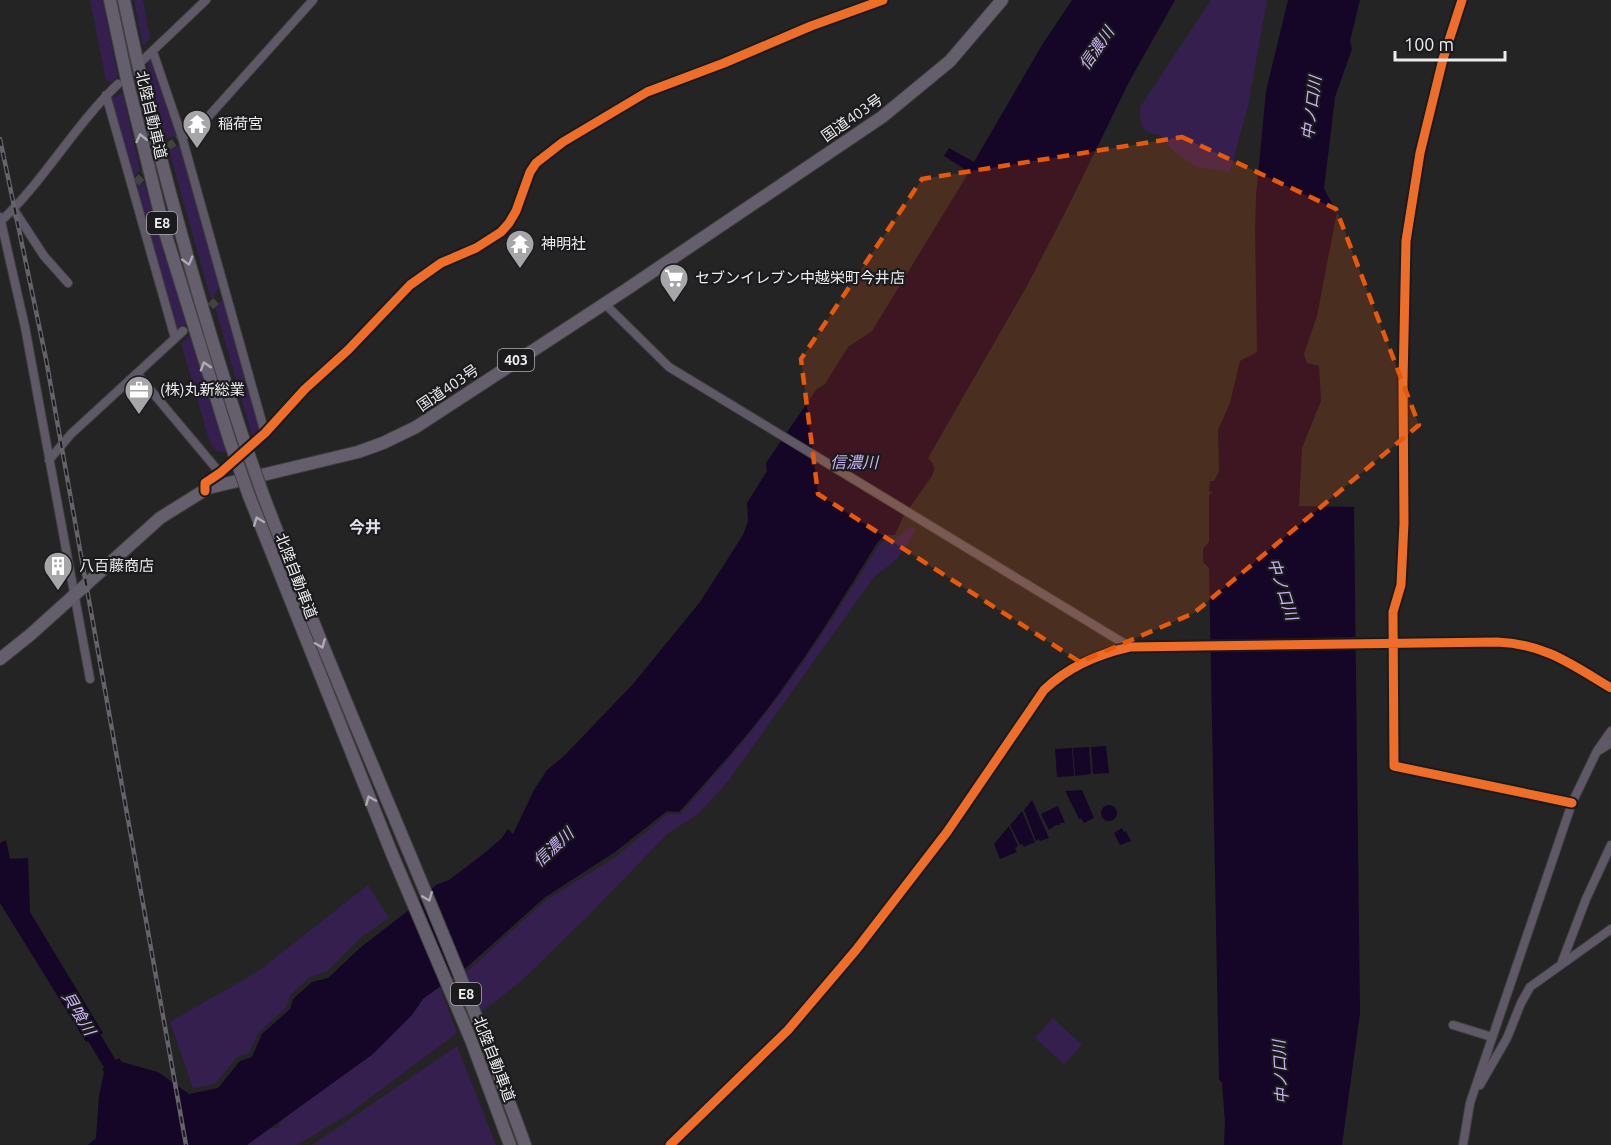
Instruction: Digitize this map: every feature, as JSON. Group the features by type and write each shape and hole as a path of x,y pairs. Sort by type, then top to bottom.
{"highway":[{"name":"北陸自動車道","path":"110,0 127,80 164,229 230,442 249,496 392,854 462,1018 510,1145"},
{"name":"北陸自動車道","path":"124,0 143,88 177,223 243,438 317,634 405,843 525,1145"},
{"name":"国道403号","path":"0,659 160,518 205,491 383,443 416,426 605,304 882,117 950,61 1002,0"}],"street":[{"path":"143,60 206,0"},
{"path":"182,137 200,126 313,0"},
{"path":"205,491 205,483 265,434 305,388 348,350 410,285 441,263 476,248 501,232 509,223 536,163 563,142 647,92 724,63 811,26 883,0"},
{"path":"1462,0 1443,59 1420,153 1406,241 1403,382 1404,523 1401,585 1392,612 1394,766 1572,803"},
{"path":"153,52 182,137 265,434"},
{"path":"90,679 25,327 0,220 14,210 106,95 118,84"},
{"path":"106,95 175,338"},
{"path":"14,210 44,256 68,283"},
{"path":"218,298 226,290"},
{"path":"605,304 669,367 1130,647"},
{"path":"49,460 71,434 183,331"},
{"path":"137,374 220,473"},
{"path":"670,1145 788,1030 899,897 947,832 1044,690 1083,662 1130,647 1521,643 1543,649 1611,687"},
{"path":"1463,1145 1470,1103 1572,803 1597,751 1611,731"},
{"path":"1597,751 1611,743"},
{"path":"1562,963 1586,899 1610,852"},
{"path":"1470,1103 1507,1038 1525,993 1541,978 1611,929"},
{"path":"1453,1025 1492,1037"}],"highlighted area":[{"path":"1182,137 1336,209 1419,425 1194,613 1080,662 818,494 801,359 922,179"}],"shaded area":[{"path":"90,0 103,0 118,77 111,83 106,80"},
{"path":"134,0 143,0 150,38 143,46"},
{"path":"1211,0 1267,0 1248,106 1230,172 1196,167 1173,151 1160,135 1145,130 1141,119 1140,107"},
{"path":"154,59 177,136 165,138 147,61"},
{"path":"123,93 140,170 133,179 111,98"},
{"path":"181,144 220,286 211,300 169,151"},
{"path":"144,182 187,324 176,330 135,188"},
{"path":"222,300 226,301 261,433 253,439 215,307"},
{"path":"191,333 226,452 215,449 209,440 181,344"},
{"path":"911,526 916,530 897,559 874,577 729,780 698,814 667,834 520,982 480,1013 463,975 546,900 617,856 667,814 680,814 777,698 817,642 879,545 887,538 895,539"},
{"path":"368,885 389,918 360,938 326,972 310,977 291,994 285,1008 258,1033 249,1053 237,1057 215,1084 193,1088 170,1022 257,972"},
{"path":"438,982 457,1033 347,1115 297,1145 237,1145 259,1127 278,1128 284,1110"},
{"path":"1053,1018 1082,1045 1064,1064 1035,1038"},
{"path":"457,1046 496,1145 312,1145"}],"water":[{"name":"信濃川","path":"1072,0 1175,0 1129,82 1028,284 928,458 934,466 932,476 903,517 895,535 885,535 877,543 790,677 730,755 679,812 667,811 615,852 544,898 467,967 423,999 412,1015 373,1054 247,1145 88,1145 96,1138 99,1096 104,1072 102,1069 119,1058 122,1062 158,1072 189,1094 218,1088 240,1061 252,1057 262,1034 290,1009 293,999 312,982 328,978 360,948 436,885 449,880 482,855 501,839 508,829 513,834 534,790 547,770 565,755 633,684 700,602 743,535 748,521 747,503 767,471 766,463 816,390 825,384 848,347 872,331 969,172 944,156 949,148 974,162 1042,45"},
{"name":"中ノ口川","path":"1288,0 1360,0 1350,41 1352,49 1335,97 1324,189 1337,212 1317,316 1304,354 1307,363 1319,366 1321,401 1302,448 1299,506 1354,507 1360,1013 1342,1145 1224,1145 1225,1122 1222,1083 1219,1079 1209,568 1203,562 1203,549 1209,542 1209,495 1213,492 1209,491 1210,481 1214,481 1219,471 1218,430 1230,403 1240,361 1257,352 1256,196 1266,91"},
{"path":"1106,746 1109,773 1093,774 1091,747"},
{"path":"1089,747 1091,774 1075,776 1073,748"},
{"path":"1072,748 1074,776 1057,777 1055,749"},
{"path":"1082,790 1094,818 1084,823 1081,818 1079,819 1065,791"},
{"path":"1032,800 1049,838 1040,841 1039,839 1036,841 1024,810"},
{"path":"1106,805 1112,805 1117,813 1115,819 1106,821 1101,816 1101,810"},
{"path":"1058,806 1065,823 1060,823 1049,830 1041,814"},
{"path":"1022,811 1035,842 1024,847 1020,845 1010,825"},
{"path":"1009,826 1018,846 1015,848 1017,852 1000,859 994,844"},
{"path":"1122,828 1131,841 1120,845 1114,833"},
{"path":"6,840 10,859 28,858 30,912 103,1033 86,1042 0,903 0,843"}],"pier":[{"path":"1360,637 1360,647 1208,650 1208,640"}],"waterway":[{"name":"貝喰川","path":"86,1024 119,1079"}],"tunnel":[{"path":"136,183 169,146 182,137"},
{"path":"202,315 218,299"}],"railway":[{"path":"0,139 46,359 186,1145"}],"cycle path":[{"path":"205,491 205,483 220,473 265,433 305,389 348,350 410,285 441,263 476,248 501,232 516,211 530,172 536,163 563,142 647,92 724,63 811,26 883,0"},
{"path":"1462,0 1443,59 1420,153 1406,241 1403,382 1404,523 1401,585 1393,612 1394,766 1572,803"},
{"path":"670,1145 788,1030 856,950 947,832 1044,690 1084,662 1130,647 1497,642 1544,651 1570,663 1611,688"}],"place":[{"name":"稲荷宮","path":"197,150"},
{"name":"神明社","path":"520,270"},
{"name":"セブンイレブン中越栄町今井店","path":"674,304"},
{"name":"(株)丸新総業","path":"139,416"},
{"name":"八百藤商店","path":"58,592"}],"district":[{"name":"今井","path":"365,527"}]}
